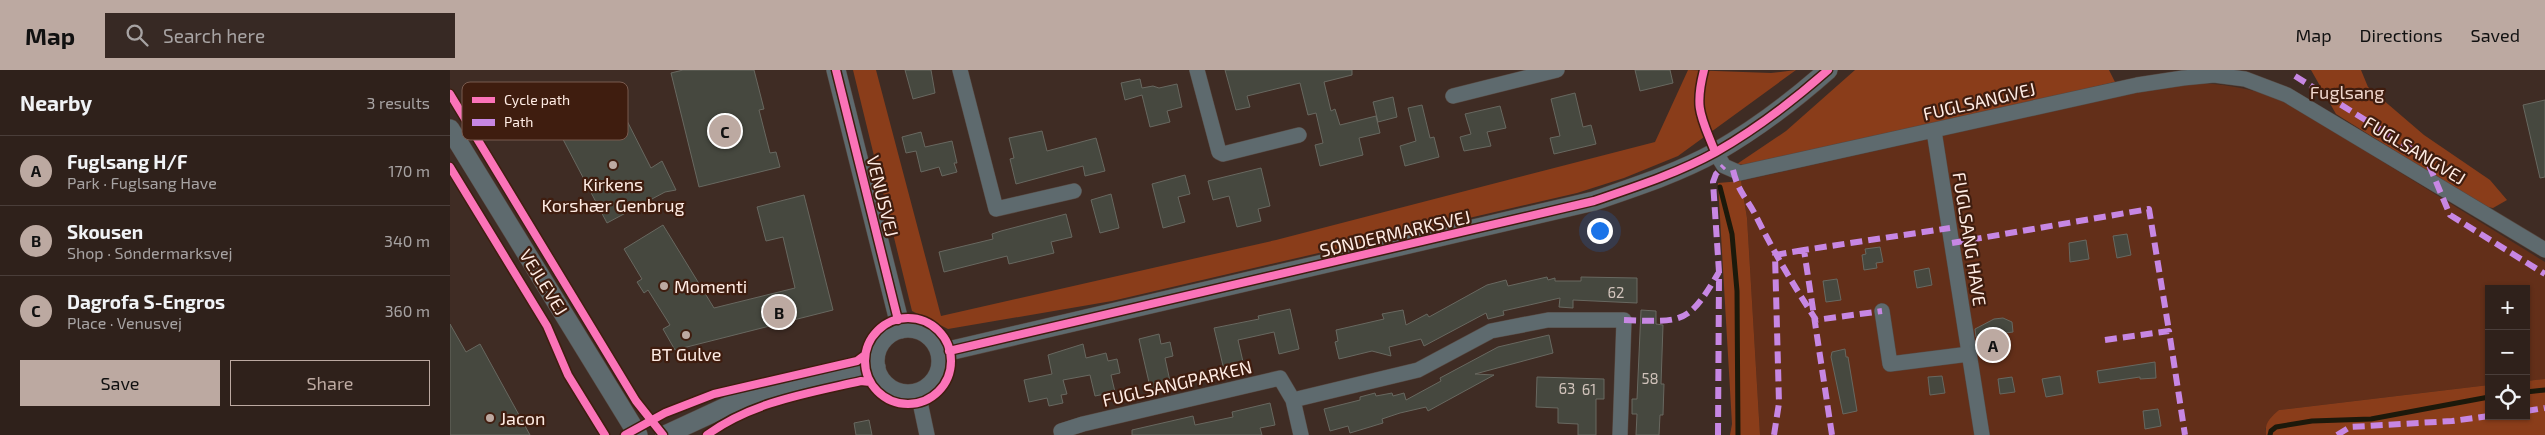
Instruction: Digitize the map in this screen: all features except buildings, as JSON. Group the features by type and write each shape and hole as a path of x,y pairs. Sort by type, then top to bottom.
{"street":[{"name":"VENUSVEJ","path":"836,70 901,329"},
{"path":"960,70 996,209 1074,191"},
{"path":"1197,70 1219,152 1223,154 1299,135"},
{"path":"1453,96 1532,73 1557,70"},
{"name":"SØNDERMARKSVEJ","path":"940,353 1594,201 1645,184 1715,152 1777,112 1828,70"},
{"name":"FUGLSANGVEJ","path":"1715,152 1724,166 1740,173 2138,85 2214,75 2245,79 2287,95 2545,250"},
{"name":"VEJLEVEJ","path":"450,129 638,435"},
{"name":"FUGLSANG HAVE","path":"1934,131 1982,435"},
{"path":"1882,311 1890,364 1969,354"},
{"path":"1293,400 1418,370 1491,331 1548,320 1624,320 1620,435"},
{"path":"909,328 925,333 932,339 940,353 941,363 934,382 919,397 886,386 876,367 878,348 884,339 901,329 909,328"},
{"path":"665,435 732,404 750,398 876,367"},
{"name":"FUGLSANGPARKEN","path":"1062,435 1061,431 1083,424 1280,378 1293,400 1301,435"},
{"path":"919,397 927,435"}],"shaded area":[{"path":"2184,83 2232,86 2278,97 2545,262 2545,379 2530,381 2530,285 2485,285 2485,385 2279,410 2265,429 2266,435 1760,435 1747,218 1741,181"}],"green space":[{"path":"853,70 876,70 941,316 1276,240 1655,142 1688,70 1771,73 1796,70 1678,156 1624,178 1577,193 1112,301 948,329 912,311"},
{"path":"1855,70 2109,70 2115,82 1751,166 1737,164 1786,131"},
{"name":"Fuglsang","path":"2311,70 2361,70 2368,87 2424,135 2490,180 2507,200 2493,208 2483,206 2336,114"},
{"path":"1741,181 1747,218 1760,435 1730,435 1732,424 1718,183"},
{"path":"2545,379 2545,435 2266,435 2267,424 2279,410 2485,385 2485,420 2530,420 2530,381"}],"waterway":[{"path":"1720,187 1732,234 1737,291 1738,435"},
{"path":"2530,392 2545,390"},
{"path":"2270,435 2271,431 2276,427 2312,421 2371,419 2485,398"}],"marked path":[{"path":"2295,76 2426,158 2450,215 2545,274"},
{"path":"1718,435 1719,272 1713,182 1716,174 1724,166"},
{"path":"1733,170 1742,193 1816,320 1882,311"},
{"path":"1952,243 2149,209 2169,331"},
{"path":"1832,435 1804,250 1950,228"},
{"path":"1774,435 1779,403 1775,255 1804,250"},
{"path":"1624,320 1659,321 1682,317 1699,302 1719,272"},
{"path":"2105,340 2169,331 2185,435"},
{"path":"2530,410 2545,408"},
{"path":"2337,435 2350,427 2452,421 2485,417"}],"cycle path":[{"path":"836,70 898,320"},
{"path":"1704,70 1701,83 1700,112 1715,152"},
{"path":"949,351 1594,201 1641,185 1702,160 1774,114 1828,70"},
{"path":"450,94 462,114"},
{"path":"478,140 636,401 663,435"},
{"path":"450,167 547,326 568,375 605,435"},
{"path":"908,318 924,321 932,325 944,337 948,345 951,361 948,377 944,385 932,397 924,401 908,404 892,401 884,397 872,385 868,377 865,361 868,345 872,337 884,325 892,321 908,318"},
{"path":"625,435 665,413 714,394 857,361 865,355"},
{"path":"707,435 742,414 781,400 861,381 870,382"}],"place":[{"name":"Dagrofa S-Engros","path":"725,131"},
{"name":"Kirkens Korshær Genbrug","path":"613,165"},
{"name":"Momenti","path":"664,286"},
{"name":"Skousen","path":"779,312"},
{"name":"BT Gulve","path":"686,335"},
{"name":"Fuglsang H/F","path":"1993,345"},
{"name":"Jacon","path":"490,418"}]}
